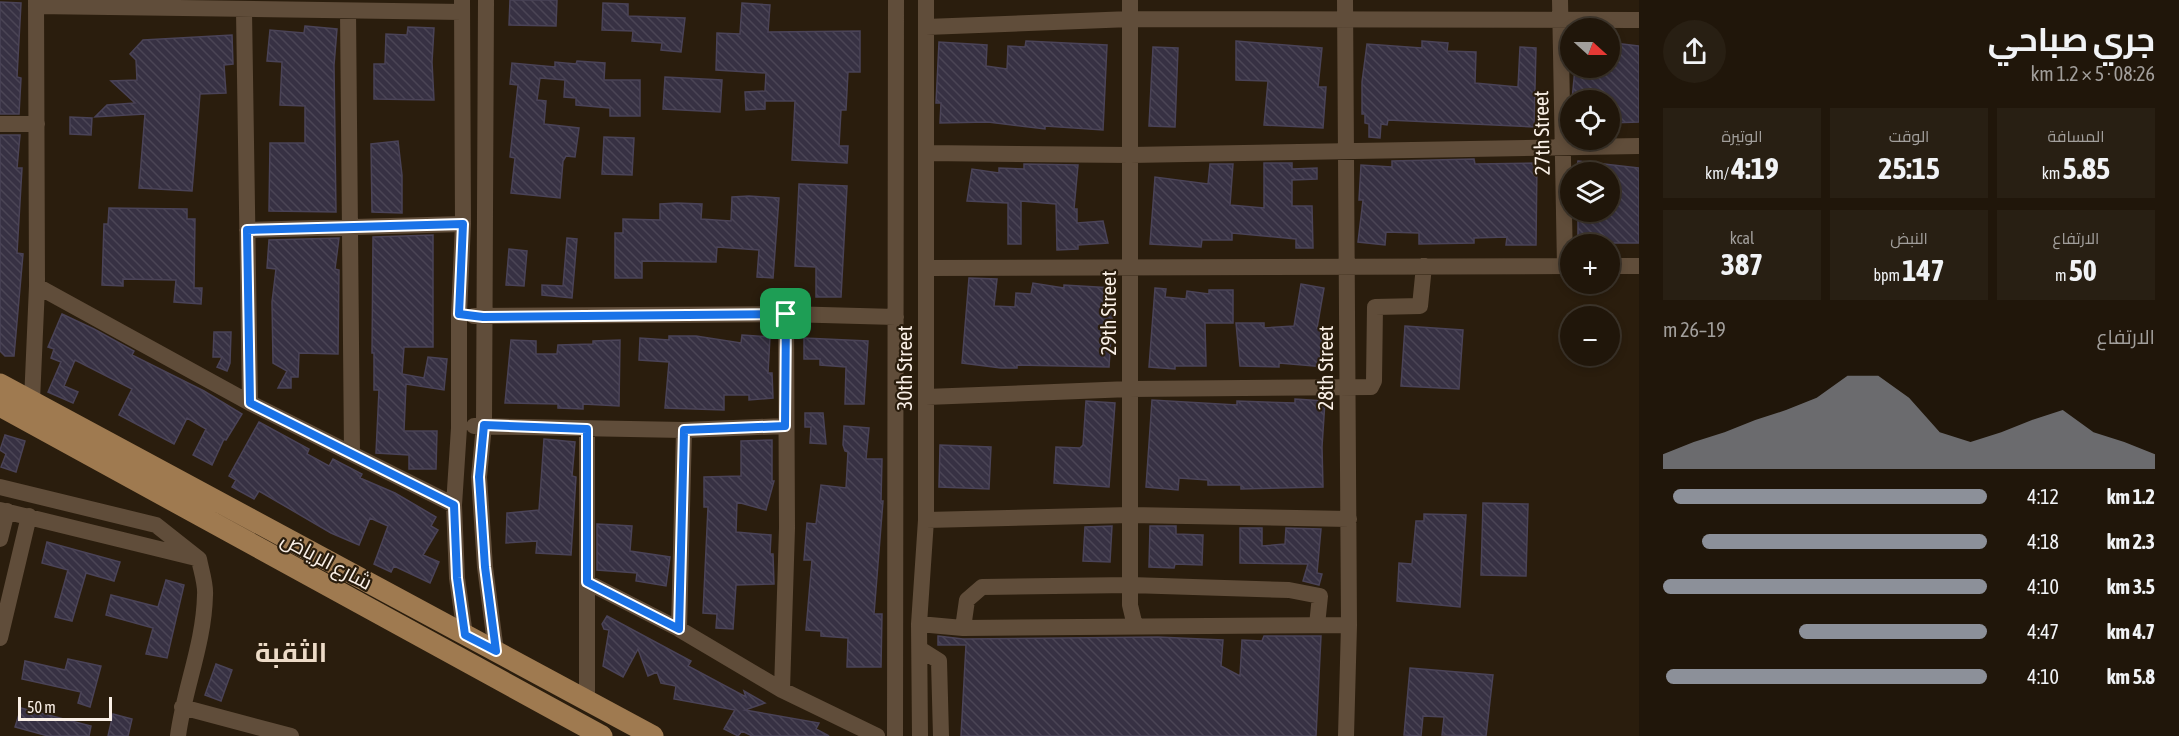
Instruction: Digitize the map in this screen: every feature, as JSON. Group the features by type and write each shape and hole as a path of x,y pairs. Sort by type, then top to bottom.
{"main road":[{"name":"شارع الرياض","path":"0,384 32,401 90,444 602,736"},
{"name":"شارع الرياض","path":"0,406 90,444 496,651 653,736"}],"street":[{"path":"486,0 484,425 479,477 485,567 496,651"},
{"name":"30th Street","path":"895,736 896,0"},
{"name":"30th Street","path":"920,736 919,624 926,520 926,0"},
{"name":"29th Street","path":"1130,0 1130,605 1135,626"},
{"name":"28th Street","path":"1345,0 1349,519 1346,736"},
{"name":"27th Street","path":"1560,0 1561,18"},
{"path":"32,401 37,286 36,3 244,11 348,11 462,6 463,224 459,314 459,428 454,505 457,578 465,635"},
{"path":"244,11 250,403"},
{"path":"348,11 352,453"},
{"path":"926,27 1131,19 1560,19"},
{"path":"1620,20 1639,20"},
{"path":"0,124 37,124"},
{"path":"1620,146 1639,146"},
{"path":"926,153 1130,155 1560,147"},
{"name":"27th Street","path":"1564,150 1567,234"},
{"path":"247,230 349,225 463,224"},
{"path":"926,268 1560,266"},
{"path":"1620,266 1639,266"},
{"path":"926,397 1130,389 1371,387 1374,381 1375,307 1420,306 1424,267"},
{"path":"37,286 250,403 454,505"},
{"path":"459,314 483,317 786,314 896,317"},
{"path":"782,690 787,528 786,314"},
{"path":"459,428 484,425 684,430 785,426"},
{"path":"587,429 587,701"},
{"path":"679,629 684,430"},
{"path":"0,487 156,525 199,559 206,594 198,651 182,708 178,736"},
{"path":"0,539 3,510 199,559"},
{"path":"926,520 1130,515 1349,519"},
{"path":"0,638 29,516"},
{"path":"587,582 679,629 782,690 877,736"},
{"path":"963,628 967,600 982,587 1130,585 1290,590 1320,596 1317,625"},
{"path":"919,624 963,628 1349,625"},
{"path":"920,649 939,661 941,736"},
{"path":"182,708 288,736"}],"building":[{"path":"510,0 557,0 556,26 509,25"},
{"path":"0,2 21,3 17,77 21,78 19,114 0,114"},
{"path":"603,3 628,4 628,16 685,18 681,52 661,50 662,43 632,41 633,31 602,30"},
{"path":"742,3 770,5 768,32 860,31 860,72 848,72 846,110 841,110 839,146 848,146 847,163 792,160 795,101 765,101 765,109 746,110 745,92 765,91 766,73 716,70 717,33 740,34"},
{"path":"305,26 337,29 334,65 336,212 269,211 270,143 305,143 305,106 280,105 282,62 267,61 270,30 304,33"},
{"path":"408,27 434,28 432,62 434,100 374,99 374,64 385,64 386,34 407,35"},
{"path":"232,35 233,64 224,65 226,93 200,94 192,191 139,188 145,114 95,117 107,105 135,103 111,81 137,80 136,60 130,54 143,40"},
{"path":"1026,41 1107,45 1103,130 1045,126 1045,129 988,122 940,123 941,103 936,103 939,42 987,45 986,66 1007,69 1008,46 1025,47"},
{"path":"1236,41 1322,48 1318,87 1326,87 1323,128 1264,125 1268,81 1236,80"},
{"path":"1422,41 1448,43 1447,51 1476,52 1475,83 1518,87 1520,47 1536,48 1534,127 1388,120 1387,125 1381,124 1380,138 1369,137 1369,124 1365,123 1365,114 1362,114 1362,82 1367,44 1422,48"},
{"path":"1620,44 1639,46 1639,122 1620,123 1620,90 1573,90 1574,78 1620,78"},
{"path":"1153,47 1178,48 1175,127 1149,126"},
{"path":"577,61 605,63 604,80 640,80 640,116 610,116 610,108 576,105 576,98 564,97 565,80 540,78 537,100 546,101 544,124 579,128 575,157 566,156 563,161 560,198 511,193 515,158 510,157 518,85 510,84 512,63 555,67 555,62 576,64"},
{"path":"665,77 722,80 720,112 663,109"},
{"path":"70,117 92,118 91,135 70,134"},
{"path":"0,135 20,135 17,168 22,168 17,253 23,254 14,356 5,356 0,351"},
{"path":"604,137 634,138 632,175 602,174"},
{"path":"398,141 402,175 402,213 372,212 371,144"},
{"path":"1474,159 1475,164 1537,163 1536,245 1506,245 1507,237 1474,238 1474,243 1419,244 1419,233 1386,232 1385,245 1358,242 1363,200 1359,200 1361,165 1392,167 1392,161"},
{"path":"1264,163 1292,163 1292,169 1317,168 1317,179 1292,180 1292,206 1312,206 1313,248 1296,248 1296,239 1232,233 1232,240 1202,240 1201,247 1150,244 1155,177 1208,184 1210,164 1233,164 1230,205 1264,208"},
{"path":"1024,164 1078,165 1074,209 1077,209 1077,223 1103,221 1108,243 1078,245 1078,249 1057,250 1056,204 1021,201 1021,244 1008,244 1008,203 967,201 972,169 999,173 999,168 1024,169"},
{"path":"1620,166 1639,168 1639,243 1620,243 1620,234 1578,234 1578,222 1620,222"},
{"path":"799,184 847,186 841,297 816,297 816,267 795,266"},
{"path":"732,197 779,198 773,278 757,277 759,250 717,247 716,262 642,261 642,278 615,278 615,233 623,233 623,219 660,220 660,204 677,203 702,204 701,219 731,221"},
{"path":"109,208 187,209 187,219 195,219 194,288 202,288 201,304 174,302 176,280 123,279 123,286 102,285 104,224 108,224"},
{"path":"433,235 433,347 404,347 402,374 424,378 428,357 447,359 444,390 406,384 404,431 437,431 436,469 409,469 409,455 376,453 379,390 374,390 374,353 372,353 373,237"},
{"path":"339,238 335,269 339,270 338,354 299,353 298,377 291,377 291,388 278,388 287,371 273,363 272,302 276,269 267,268 269,240"},
{"path":"567,238 577,239 572,298 542,295 542,285 563,286"},
{"path":"509,249 527,251 524,286 506,285"},
{"path":"969,278 997,279 994,306 1015,307 1016,293 1031,294 1033,283 1064,288 1064,285 1114,288 1109,367 1017,365 1017,368 1001,368 962,363"},
{"path":"1301,284 1324,288 1317,328 1328,328 1325,367 1279,363 1279,367 1240,366 1236,323 1264,323 1264,328 1294,326"},
{"path":"1155,288 1166,289 1165,297 1186,299 1187,291 1209,294 1209,290 1233,290 1233,323 1205,323 1206,366 1175,366 1175,369 1149,367"},
{"path":"62,314 134,351 132,355 204,391 242,414 226,440 224,439 212,465 193,455 206,429 187,418 174,444 119,415 132,389 75,360 64,386 78,392 73,403 48,392 61,362 51,358 54,349 48,347"},
{"path":"1405,326 1463,330 1459,389 1401,386"},
{"path":"214,332 231,332 230,363 227,371 217,367 222,357 213,357"},
{"path":"742,335 770,337 768,373 772,373 773,398 749,400 749,395 724,395 724,410 665,408 669,362 639,360 640,338 669,340 669,336 696,336 741,343"},
{"path":"804,338 868,341 864,404 845,404 846,367 820,365 820,359 804,359"},
{"path":"511,340 536,341 536,354 557,354 558,345 593,344 593,341 620,340 619,406 583,404 583,409 558,408 558,404 505,403"},
{"path":"1295,399 1325,401 1322,447 1323,487 1241,489 1241,485 1208,485 1208,480 1179,478 1178,490 1146,487 1152,400 1237,405 1237,401 1295,403"},
{"path":"1086,401 1115,403 1109,487 1054,483 1056,447 1080,448 1083,445"},
{"path":"805,413 823,413 826,444 810,443 811,427 805,427"},
{"path":"259,422 309,449 307,454 329,466 333,459 362,474 360,478 395,493 436,517 431,526 438,530 423,555 439,562 430,583 394,566 391,572 374,564 388,526 370,518 359,545 331,533 259,491 254,499 232,487 236,480 229,476"},
{"path":"844,426 869,428 866,459 882,459 881,501 883,501 874,614 882,614 881,667 847,667 848,638 821,636 821,631 806,630 812,560 804,560 807,523 816,524 821,485 846,488 848,452 845,451 843,445"},
{"path":"5,435 25,441 16,472 1,467 6,454 0,450"},
{"path":"544,439 575,442 572,476 576,477 571,555 536,553 537,541 506,543 507,513 539,510"},
{"path":"772,440 772,481 774,481 766,510 737,502 736,532 771,535 770,554 773,554 774,584 736,585 733,629 716,628 717,614 703,613 708,507 704,507 704,477 741,476 741,441"},
{"path":"940,445 991,447 989,489 939,487"},
{"path":"1483,503 1528,504 1526,576 1481,575"},
{"path":"1424,514 1466,515 1460,607 1397,601 1399,563 1412,564 1416,521 1424,521"},
{"path":"597,524 632,526 630,551 670,557 666,586 636,581 637,573 597,570"},
{"path":"1112,526 1110,562 1083,561 1085,527"},
{"path":"1150,526 1176,526 1176,534 1203,535 1202,565 1175,564 1174,568 1149,567"},
{"path":"1240,528 1262,528 1262,546 1285,544 1286,528 1321,529 1317,573 1322,574 1319,585 1303,581 1308,564 1240,563"},
{"path":"47,542 120,562 114,581 86,573 72,621 55,617 68,570 42,563"},
{"path":"166,580 184,585 167,658 146,654 153,628 106,615 111,595 158,607"},
{"path":"607,616 691,661 688,666 746,697 744,691 765,703 745,710 819,723 816,729 829,736 752,736 742,731 738,736 724,729 735,710 674,699 676,686 661,683 657,672 648,676 638,649 623,677 603,666 609,630 604,629 602,624"},
{"path":"938,636 963,639 1158,637 1223,640 1221,666 1240,676 1242,640 1262,641 1264,636 1321,636 1316,736 961,736 966,645 938,645"},
{"path":"68,659 101,666 90,707 78,703 81,692 22,679 25,661 65,670"},
{"path":"216,664 232,670 221,701 205,695"},
{"path":"1410,668 1493,675 1486,736 1442,735 1444,717 1423,716 1421,736 1404,735"},
{"path":"21,708 91,726 89,736 48,736 15,727"},
{"path":"113,714 132,719 128,736 108,736"}],"district":[{"name":"الثقبة","path":"291,652"}],"route":[{"path":"463,224 459,314 483,317 786,314 785,426 684,430 679,629 587,582 587,429 484,425 479,477 485,567 496,651 465,635 457,578 454,505 250,403 247,230 349,225 463,224"}]}
